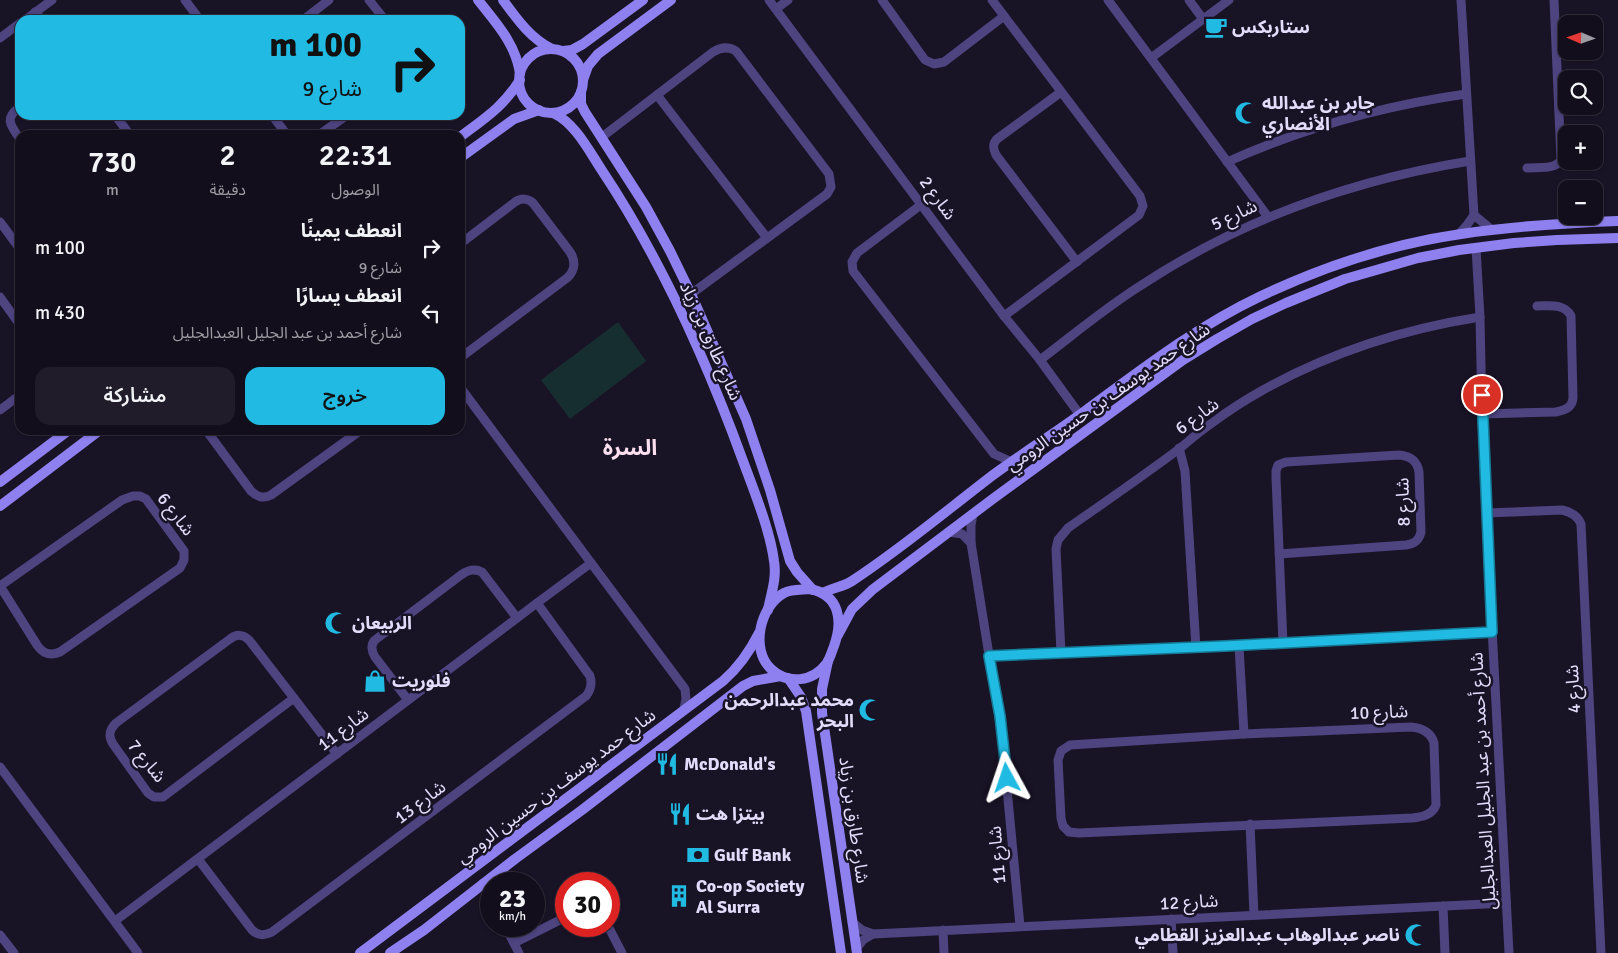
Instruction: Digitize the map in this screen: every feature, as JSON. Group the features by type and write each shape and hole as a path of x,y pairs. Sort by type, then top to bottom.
{"street":[{"path":"32,15 52,0"},
{"path":"185,0 196,15"},
{"path":"310,15 329,0"},
{"path":"369,0 381,15"},
{"path":"478,0 512,45 518,60 520,89 524,98 539,110 553,113 568,108 576,101 588,66 602,51 671,0"},
{"path":"502,0 528,32 540,43 576,61 581,71 582,86"},
{"path":"465,132 504,102 520,77 524,64 531,56 541,51 580,47 643,0"},
{"name":"شارع 2","path":"769,0 1080,415"},
{"path":"776,9 788,0"},
{"path":"882,0 925,60 934,64 944,62 1004,16"},
{"path":"992,0 1143,202 1139,215 1004,316"},
{"path":"1108,0 1268,217"},
{"path":"1189,0 1203,19"},
{"path":"1151,58 1229,0"},
{"path":"1459,234 1474,215 1461,0"},
{"path":"1527,168 1555,166 1561,160 1554,0"},
{"path":"0,38 15,27"},
{"path":"594,37 594,44 602,51"},
{"path":"602,137 716,50 726,48 736,51 830,177 831,187 827,194 691,294"},
{"name":"شارع طارق بن زياد","path":"582,86 582,107 659,230 691,294 746,419 770,490 790,561 797,572 818,591"},
{"path":"1061,92 997,139 994,142 994,150 1077,262"},
{"path":"1227,162 1274,142 1346,118 1403,104 1466,94"},
{"path":"657,95 767,238"},
{"path":"465,154 514,119 539,110"},
{"path":"15,111 11,114 10,120 15,132"},
{"name":"شارع طارق بن زياد","path":"553,113 560,116 573,128 603,172 644,239 691,332 721,404 754,493 775,563 775,576 768,610"},
{"path":"327,130 340,120"},
{"path":"476,124 486,128 488,134 485,139"},
{"name":"شارع 5","path":"1040,360 1140,285 1207,246 1268,217 1323,196 1387,177 1470,161"},
{"path":"465,240 515,202 527,200 533,203 570,252 574,259 574,266 567,278 465,354"},
{"path":"922,204 857,253 853,259 852,268 860,281 994,454 1012,462"},
{"path":"630,215 636,219 642,218 646,212 646,207"},
{"path":"1474,215 1492,230"},
{"name":"شارع حمد يوسف بن حسين الرومي","path":"818,591 851,582 994,474 1185,340 1260,296 1314,274 1375,253 1414,243 1459,234 1556,223 1618,221"},
{"path":"0,222 15,242"},
{"path":"644,239 644,233 647,228 653,226 659,230"},
{"name":"شارع حمد يوسف بن حسين الرومي","path":"838,634 848,615 872,590 973,514 1183,360 1266,312 1345,279 1385,266 1431,255 1476,248 1557,240 1618,238"},
{"name":"شارع أحمد بن عبد الجليل العبدالجليل","path":"1476,248 1486,513 1509,953"},
{"path":"1280,287 1280,294 1286,303"},
{"path":"1260,296 1267,303 1266,312"},
{"path":"0,297 15,317"},
{"path":"1482,414 1556,412 1567,409 1571,405 1573,398 1571,316 1561,306 1537,306"},
{"name":"شارع 6","path":"1061,653 1056,557 1057,543 1060,536 1068,528 1211,423 1262,391 1347,351 1407,331 1480,317"},
{"path":"465,394 685,689 694,693 705,694"},
{"path":"1,408 15,398"},
{"path":"0,482 62,435"},
{"path":"0,506 93,435"},
{"path":"212,435 251,492 265,498 272,495 354,435"},
{"path":"1179,448 1185,471 1196,648"},
{"path":"994,454 994,474"},
{"name":"شارع 8","path":"1279,554 1406,546 1415,542 1419,539 1421,532 1417,463 1408,457 1399,455 1286,462 1277,466 1276,474 1279,554 1283,643"},
{"name":"شارع 6","path":"133,496 140,496 146,499 185,554 180,568 60,652 54,654 48,654 39,648 0,587 122,500 133,496"},
{"name":"شارع 4","path":"1486,513 1562,510 1573,514 1581,524 1601,953"},
{"name":"شارع 11","path":"973,514 971,543 1004,749 1020,926"},
{"path":"950,532 962,534 971,543"},
{"path":"896,549 898,560 907,564"},
{"name":"شارع 11","path":"115,921 591,563"},
{"path":"408,700 376,657 373,652 373,643 453,581 468,571 480,571 517,618"},
{"path":"794,590 818,591 832,602 838,613 838,634 828,662 817,674 810,677 795,680 785,677 770,668 762,658 758,634 768,610 783,594 794,590"},
{"name":"شارع 13","path":"198,860 252,930 257,934 266,935 280,927 586,696 591,684 590,676 536,603"},
{"path":"989,656 1239,646 1492,632"},
{"name":"شارع حمد يوسف بن حسين الرومي","path":"367,951 723,681 737,668 758,634"},
{"name":"شارع 7","path":"294,698 163,797 154,797 148,793 110,738 110,730 116,723 235,636 243,636 249,640 294,698 337,754"},
{"path":"1239,646 1244,734"},
{"name":"شارع طارق بن زياد","path":"828,662 822,688 822,713 857,951"},
{"name":"شارع طارق بن زياد","path":"785,677 801,697 806,711 841,953"},
{"name":"شارع حمد يوسف بن حسين الرومي","path":"498,872 743,686 753,681 785,677"},
{"path":"684,709 685,689"},
{"name":"شارع 10","path":"1411,727 1421,728 1432,737 1434,744 1436,805 1433,811 1426,815 1412,818 1250,824 1074,833 1065,828 1061,818 1058,760 1061,751 1070,745 1244,734 1411,727"},
{"path":"0,767 138,953"},
{"path":"1250,824 1254,915"},
{"name":"شارع حمد يوسف بن حسين الرومي","path":"393,951 424,930 480,885"},
{"name":"شارع 12","path":"873,934 1506,903"},
{"path":"1443,906 1446,953"},
{"path":"1171,919 1173,953"},
{"path":"514,943 555,922"},
{"path":"852,922 862,930 873,934"},
{"path":"943,930 944,953"},
{"path":"857,951 863,940 873,934"},
{"path":"0,935 14,953"},
{"path":"386,935 383,940 384,947 393,951"},
{"path":"511,937 519,953"},
{"path":"614,937 622,953"}],"green space":[{"path":"618,322 646,361 570,419 541,380"}],"place":[{"name":"ستاربكس","path":"1216,27"},
{"name":"جابر بن عبدالله الأنصاري","path":"1246,113"},
{"name":"الربيعان","path":"336,623"},
{"name":"فلوريت","path":"375,681"},
{"name":"محمد عبدالرحمن البحر","path":"870,710"},
{"name":"McDonald's","path":"667,764"},
{"name":"بيتزا هت","path":"680,814"},
{"name":"Gulf Bank","path":"698,855"},
{"name":"Co-op Society Al Surra","path":"679,896"},
{"name":"ناصر عبدالوهاب عبدالعزيز القطامي","path":"1416,935"}],"district":[{"name":"السرة","path":"630,447"}],"route":[{"path":"1007,778 1000,716 989,656 1492,632 1482,395"}]}
